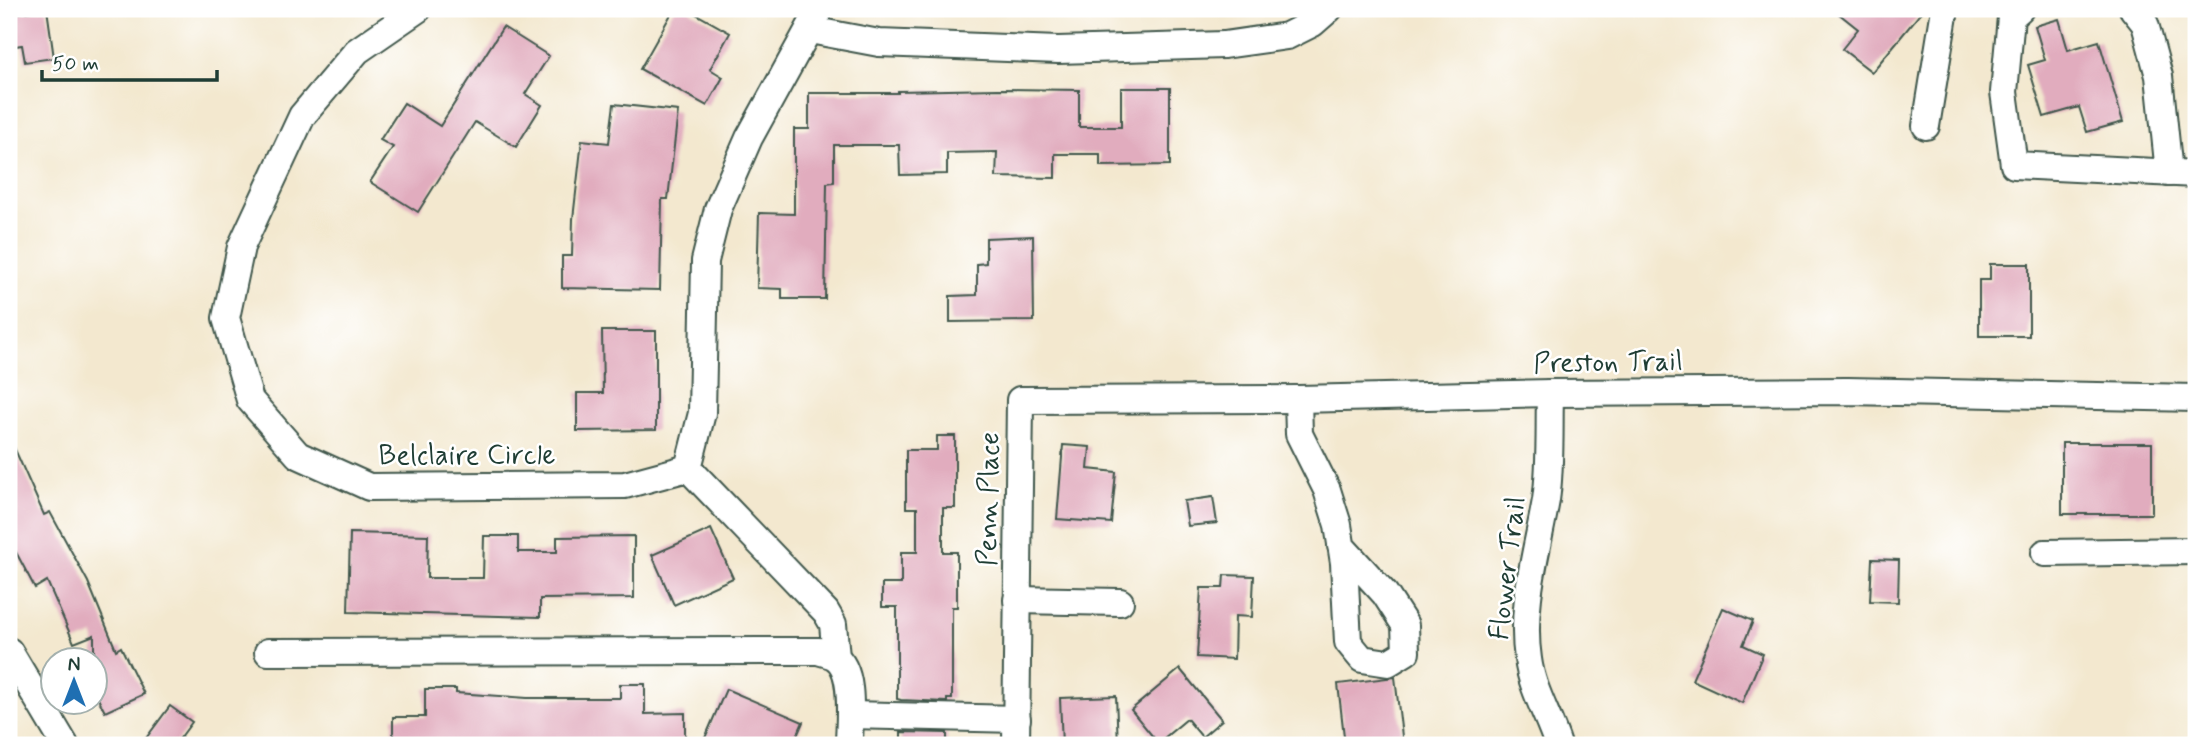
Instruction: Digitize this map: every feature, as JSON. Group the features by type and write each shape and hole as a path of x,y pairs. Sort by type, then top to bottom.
{"street":[{"name":"Belclaire Circle","path":"418,9 357,51 302,116 241,247 226,318 250,400 298,455 369,487 625,485 688,468"},
{"path":"849,745 847,673 836,657 833,624 826,612 688,468 702,413 705,261 718,209 748,138 815,19 879,43 1058,50 1224,45 1287,36 1313,23 1329,9"},
{"path":"1926,126 1945,9"},
{"path":"2020,9 2011,17 2004,92 2014,165 2196,174"},
{"path":"2133,9 2145,24 2159,76 2169,173"},
{"name":"Preston Trail","path":"1020,400 1848,391 2196,398"},
{"name":"Flower Trail","path":"1550,393 1546,498 1533,559 1526,636 1534,687 1558,745"},
{"path":"1298,399 1299,434 1327,490 1338,524 1341,546"},
{"name":"Penn Place","path":"1016,745 1020,400"},
{"path":"2045,553 2196,551"},
{"name":"Penn Place","path":"1017,600 1120,601"},
{"path":"9,651 65,745"},
{"path":"268,652 819,651 836,657"},
{"path":"849,715 1017,719"}],"building":[{"path":"47,9 54,58 25,62 22,45 9,47 9,14"},
{"path":"674,9 687,9 730,33 710,69 723,77 707,106 640,69"},
{"path":"1833,9 1924,9 1872,72 1842,49 1858,29"},
{"path":"2059,19 2068,50 2099,41 2123,122 2087,132 2079,107 2044,117 2028,65 2045,60 2035,26"},
{"path":"503,27 549,56 525,94 542,105 516,147 475,122 418,212 370,182 393,147 380,140 404,103 440,126"},
{"path":"1121,88 1170,88 1170,165 1100,166 1100,154 1055,154 1055,178 996,177 997,152 947,153 947,174 900,175 899,145 834,145 834,182 827,183 825,299 782,299 782,289 757,288 759,213 794,214 794,129 809,129 809,93 1079,90 1079,127 1121,127"},
{"path":"614,104 678,111 668,199 662,199 660,290 562,288 562,256 572,256 573,219 582,140 609,143"},
{"path":"1033,236 1034,321 950,322 950,296 977,295 977,264 986,263 986,238"},
{"path":"1990,264 2029,264 2029,336 1979,336 1979,280 1990,280"},
{"path":"602,331 656,331 656,430 577,431 577,393 603,393"},
{"path":"9,436 44,515 50,512 88,582 116,650 121,647 144,694 108,711 108,646 94,646 94,635 74,643 47,581 35,588 9,539"},
{"path":"937,436 955,436 955,508 943,508 943,552 957,552 957,607 952,607 952,699 947,699 947,702 901,700 897,699 897,607 882,607 882,584 901,584 901,552 917,552 917,508 906,508 906,450 937,450"},
{"path":"2062,443 2152,443 2152,514 2062,514"},
{"path":"1063,445 1090,447 1088,469 1116,472 1111,523 1057,519"},
{"path":"1213,497 1217,523 1188,526 1184,501"},
{"path":"711,529 733,578 674,605 652,555"},
{"path":"350,533 428,535 427,578 483,578 484,536 518,536 518,552 557,552 557,537 634,536 634,598 540,599 540,617 348,612"},
{"path":"1872,559 1899,560 1898,602 1870,601"},
{"path":"1224,575 1254,576 1252,617 1235,616 1234,659 1197,657 1201,588 1223,588"},
{"path":"1723,608 1753,621 1743,645 1763,654 1742,703 1692,680"},
{"path":"1180,669 1222,720 1202,737 1187,719 1158,743 1131,710"},
{"path":"1395,677 1403,745 1345,745 1338,684"},
{"path":"620,684 645,684 645,714 685,713 685,745 393,745 393,717 425,717 425,689 456,689 456,693 527,698 620,698"},
{"path":"726,689 803,722 793,745 702,745"},
{"path":"1116,696 1118,745 1062,745 1060,698"},
{"path":"170,706 192,722 175,745 141,745"},
{"path":"901,732 947,733 947,745 901,745"}]}
